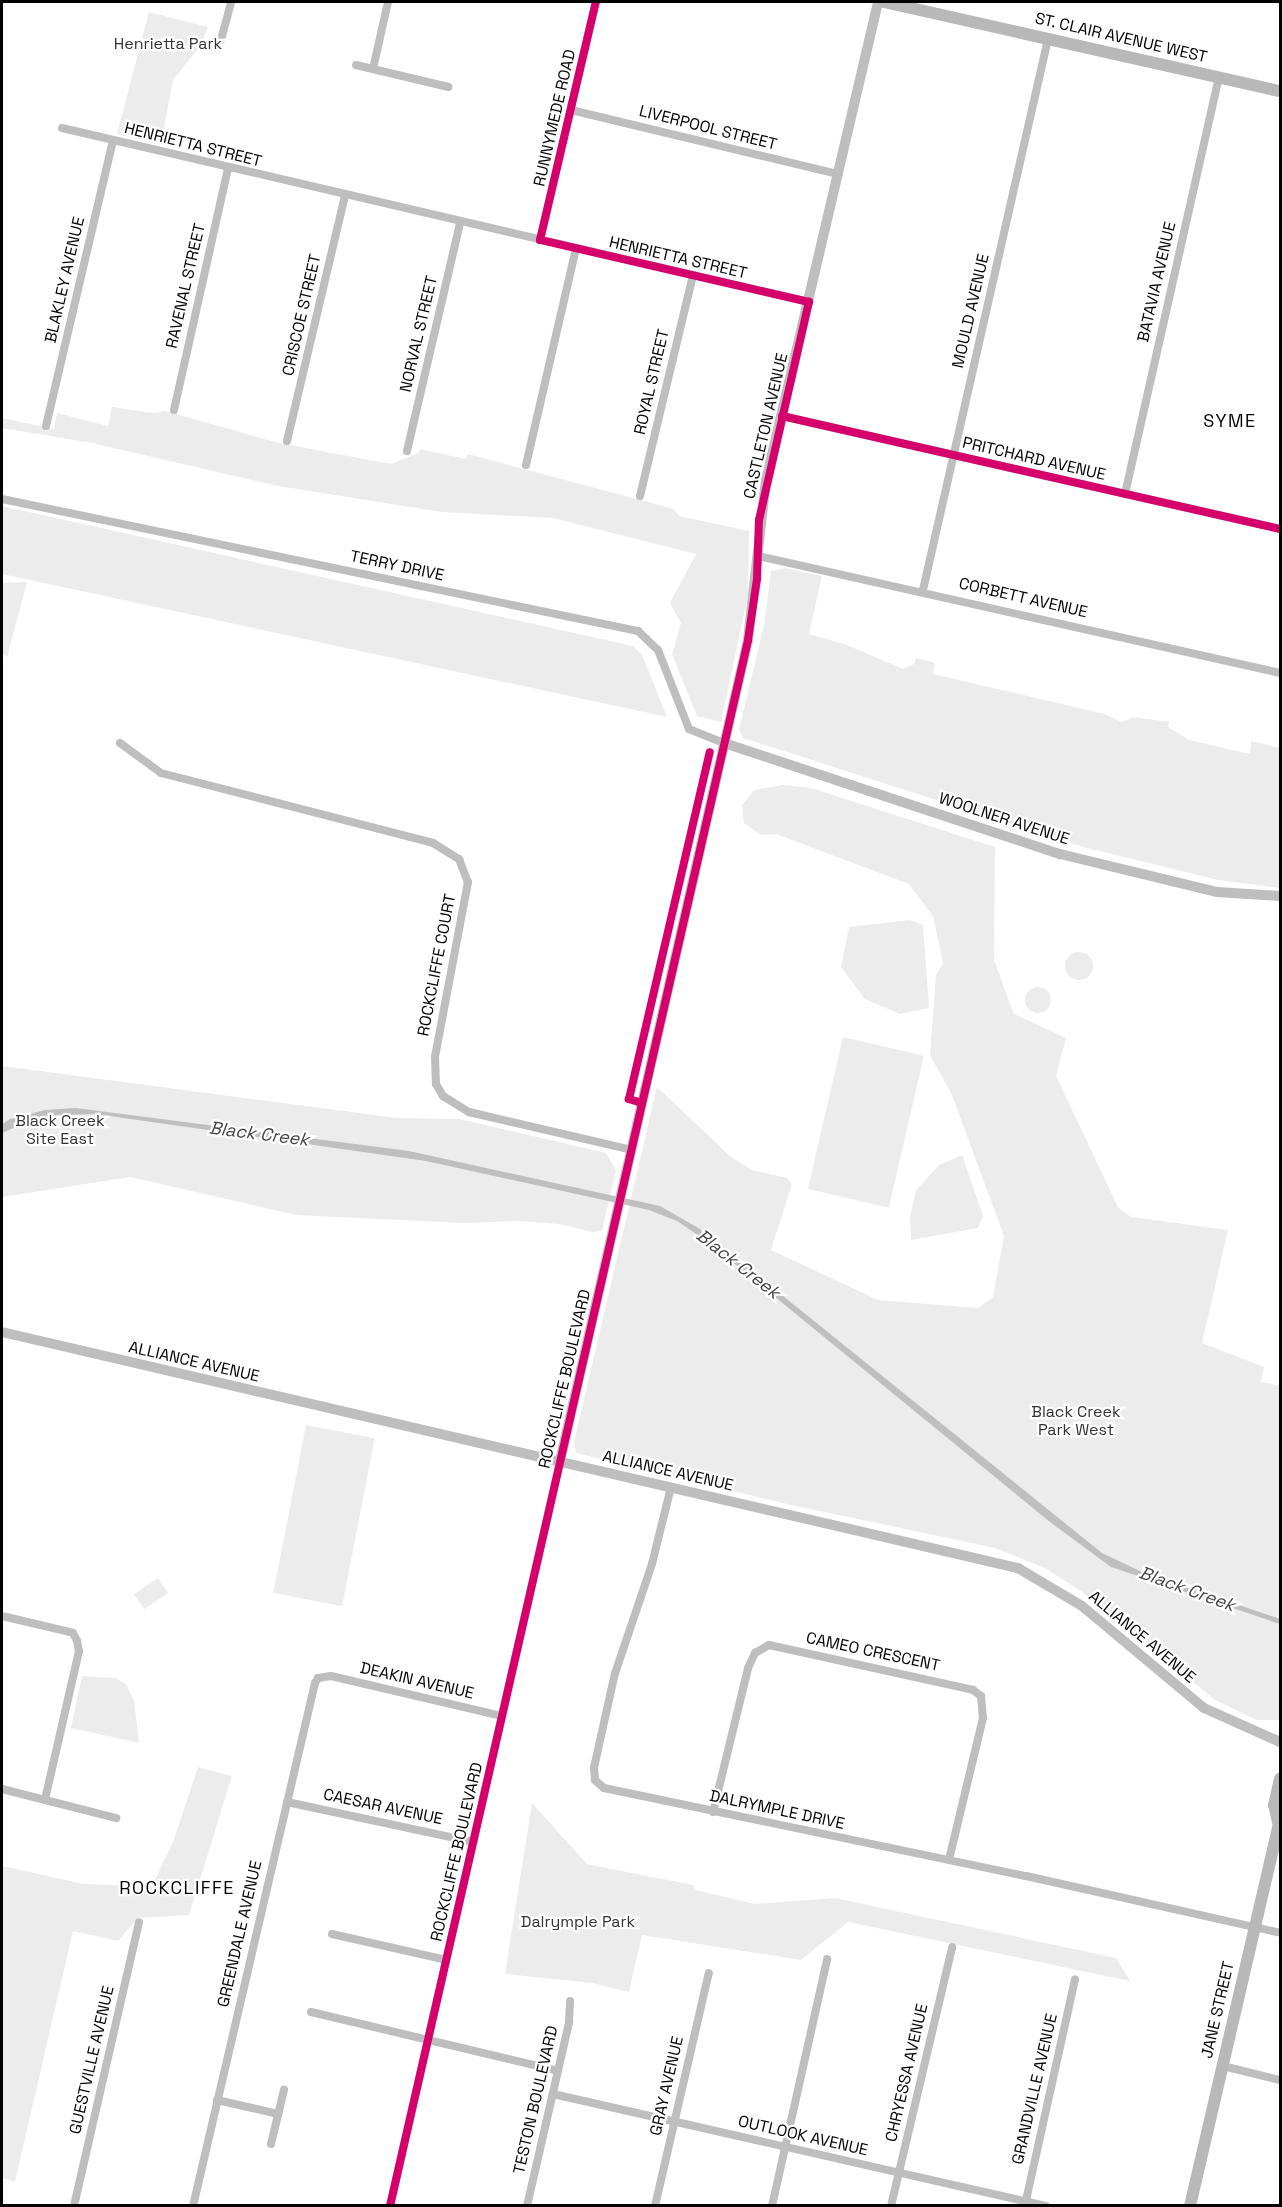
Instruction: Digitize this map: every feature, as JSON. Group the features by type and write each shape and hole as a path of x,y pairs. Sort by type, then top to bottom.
{"main road":[{"name":"ST. CLAIR AVENUE WEST","path":"884,2 1281,91"},
{"name":"JANE STREET","path":"1190,2205 1222,2066 1234,2027 1252,1928 1279,1820 1274,1805 1281,1779"}],"street":[{"path":"221,40 231,2"},
{"path":"373,69 388,2"},
{"name":"RUNNYMEDE ROAD","path":"540,240 596,2"},
{"name":"CASTLETON AVENUE","path":"758,556 759,520 878,2"},
{"name":"MOULD AVENUE","path":"923,590 1048,39"},
{"path":"356,65 448,87"},
{"name":"BATAVIA AVENUE","path":"1125,494 1219,77"},
{"name":"LIVERPOOL STREET","path":"572,110 838,174"},
{"name":"HENRIETTA STREET","path":"62,128 228,169 809,302"},
{"name":"BLAKLEY AVENUE","path":"46,426 113,141"},
{"name":"RAVENAL STREET","path":"174,410 228,169"},
{"name":"CRISCOE STREET","path":"287,441 345,196"},
{"name":"NORVAL STREET","path":"407,451 460,223"},
{"path":"526,465 576,249"},
{"name":"ROYAL STREET","path":"640,496 693,275"},
{"name":"PRITCHARD AVENUE","path":"782,416 1281,529"},
{"name":"TERRY DRIVE","path":"2,499 638,631 658,650 689,729 724,743"},
{"name":"CORBETT AVENUE","path":"758,556 923,590 1281,673"},
{"name":"ROCKCLIFFE BOULEVARD","path":"390,2205 755,605 758,556"},
{"name":"ROCKCLIFFE COURT","path":"120,742 161,773 433,843 459,859 468,882 435,1057 436,1084 443,1096 470,1112 632,1150"},
{"name":"WOOLNER AVENUE","path":"724,743 1060,854 1216,892 1281,896"},
{"name":"ALLIANCE AVENUE","path":"2,1332 1018,1568 1082,1606 1204,1708 1281,1742"},
{"name":"DALRYMPLE DRIVE","path":"671,1487 652,1564 615,1673 594,1768 595,1780 604,1788 949,1860 1281,1933"},
{"path":"2,1616 66,1631 73,1634 77,1641 79,1651 45,1799"},
{"name":"CAMEO CRESCENT","path":"713,1812 748,1668 755,1653 769,1645 973,1690 981,1696 983,1718 949,1860"},
{"name":"DEAKIN AVENUE","path":"326,1677 502,1716"},
{"name":"GREENDALE AVENUE","path":"193,2205 313,1689 318,1678 326,1677"},
{"path":"2,1789 116,1818"},
{"name":"CAESAR AVENUE","path":"287,1802 473,1842"},
{"name":"GUESTVILLE AVENUE","path":"74,2205 139,1922"},
{"path":"332,1934 446,1960"},
{"name":"CHRYESSA AVENUE","path":"891,2205 952,1947"},
{"path":"772,2205 827,1959"},
{"name":"GRAY AVENUE","path":"655,2205 709,1973"},
{"name":"GRANDVILLE AVENUE","path":"1025,2203 1076,1979"},
{"name":"TESTON BOULEVARD","path":"527,2205 558,2071 570,2001"},
{"path":"311,2012 558,2071"},
{"path":"1222,2066 1281,2080"},
{"path":"271,2144 284,2090"},
{"name":"OUTLOOK AVENUE","path":"553,2094 1025,2203 1046,2205"},
{"path":"217,2100 278,2114"}],"green space":[{"name":"Henrietta Park","path":"149,12 208,27 201,45 173,80 161,144 117,134"},
{"path":"112,407 153,413 165,411 279,443 391,464 419,453 420,449 466,459 468,454 674,509 679,516 749,531 748,595 721,722 697,716 672,654 681,623 670,603 696,554 553,518 442,512 278,486 92,443 2,428 2,418 54,429 57,413 108,426"},
{"path":"2,506 633,646 642,655 667,717 2,574"},
{"path":"785,568 822,576 809,634 847,645 903,669 914,664 916,658 935,663 933,674 1105,714 1121,722 1134,717 1169,722 1168,727 1189,740 1250,754 1251,741 1280,748 1280,888 1218,880 1083,847 743,738 739,730 764,625 771,571"},
{"path":"27,582 7,657 2,653 2,583"},
{"name":"Black Creek Park West","path":"783,785 811,788 995,847 994,960 1014,1014 1066,1038 1056,1076 1118,1207 1131,1217 1228,1230 1202,1343 1264,1367 1261,1382 1280,1386 1280,1720 1256,1720 1215,1700 1081,1591 1045,1568 995,1548 787,1504 576,1453 574,1442 657,1087 731,1157 752,1170 787,1178 792,1184 771,1250 878,1300 978,1308 993,1297 1004,1236 952,1095 930,1055 936,975 943,963 933,916 909,884 776,834 761,835 744,823 742,805 754,790"},
{"path":"910,920 923,925 929,1008 900,1014 865,999 841,967 849,927"},
{"path":"1079,952 1089,956 1093,966 1089,976 1079,980 1069,976 1065,966 1069,956"},
{"path":"1038,987 1047,991 1051,1000 1047,1009 1038,1013 1029,1009 1025,1000 1029,991"},
{"path":"843,1037 924,1056 889,1208 808,1189"},
{"name":"Black Creek Site East","path":"2,1066 397,1118 460,1119 606,1153 616,1170 602,1231 592,1232 559,1224 519,1221 464,1223 296,1215 130,1177 2,1197"},
{"path":"962,1155 983,1216 978,1228 911,1240 910,1217 916,1190 939,1165"},
{"path":"306,1425 375,1438 342,1606 273,1593"},
{"path":"158,1578 168,1593 144,1609 134,1594"},
{"path":"82,1676 115,1678 126,1684 134,1701 139,1743 71,1728"},
{"path":"198,1767 232,1776 189,1915 138,1918 118,1941 73,1931 15,2182 2,2178 2,1866 84,1884 152,1886 173,1842"},
{"name":"Dalrymple Park","path":"532,1803 587,1864 693,1885 696,1890 755,1904 835,1898 1116,1958 1130,1981 848,1922 801,1960 642,1935 629,1992 592,1983 505,1974"}],"water":[{"name":"Black Creek","path":"76,1108 409,1151 660,1206 700,1229 1102,1553 1144,1573 1280,1619 1280,1624 1111,1567 1050,1522 708,1242 677,1221 649,1210 426,1161 95,1114 41,1116 2,1133 2,1124 10,1119 45,1110"}],"cycle path":[{"path":"390,2206 748,640 757,579 759,520 809,302 540,240 596,2"},
{"path":"782,416 1280,529"},
{"path":"642,1103 629,1099 710,752"}],"district":[{"name":"SYME","path":"1230,421"},
{"name":"ROCKCLIFFE","path":"177,1888"}]}
